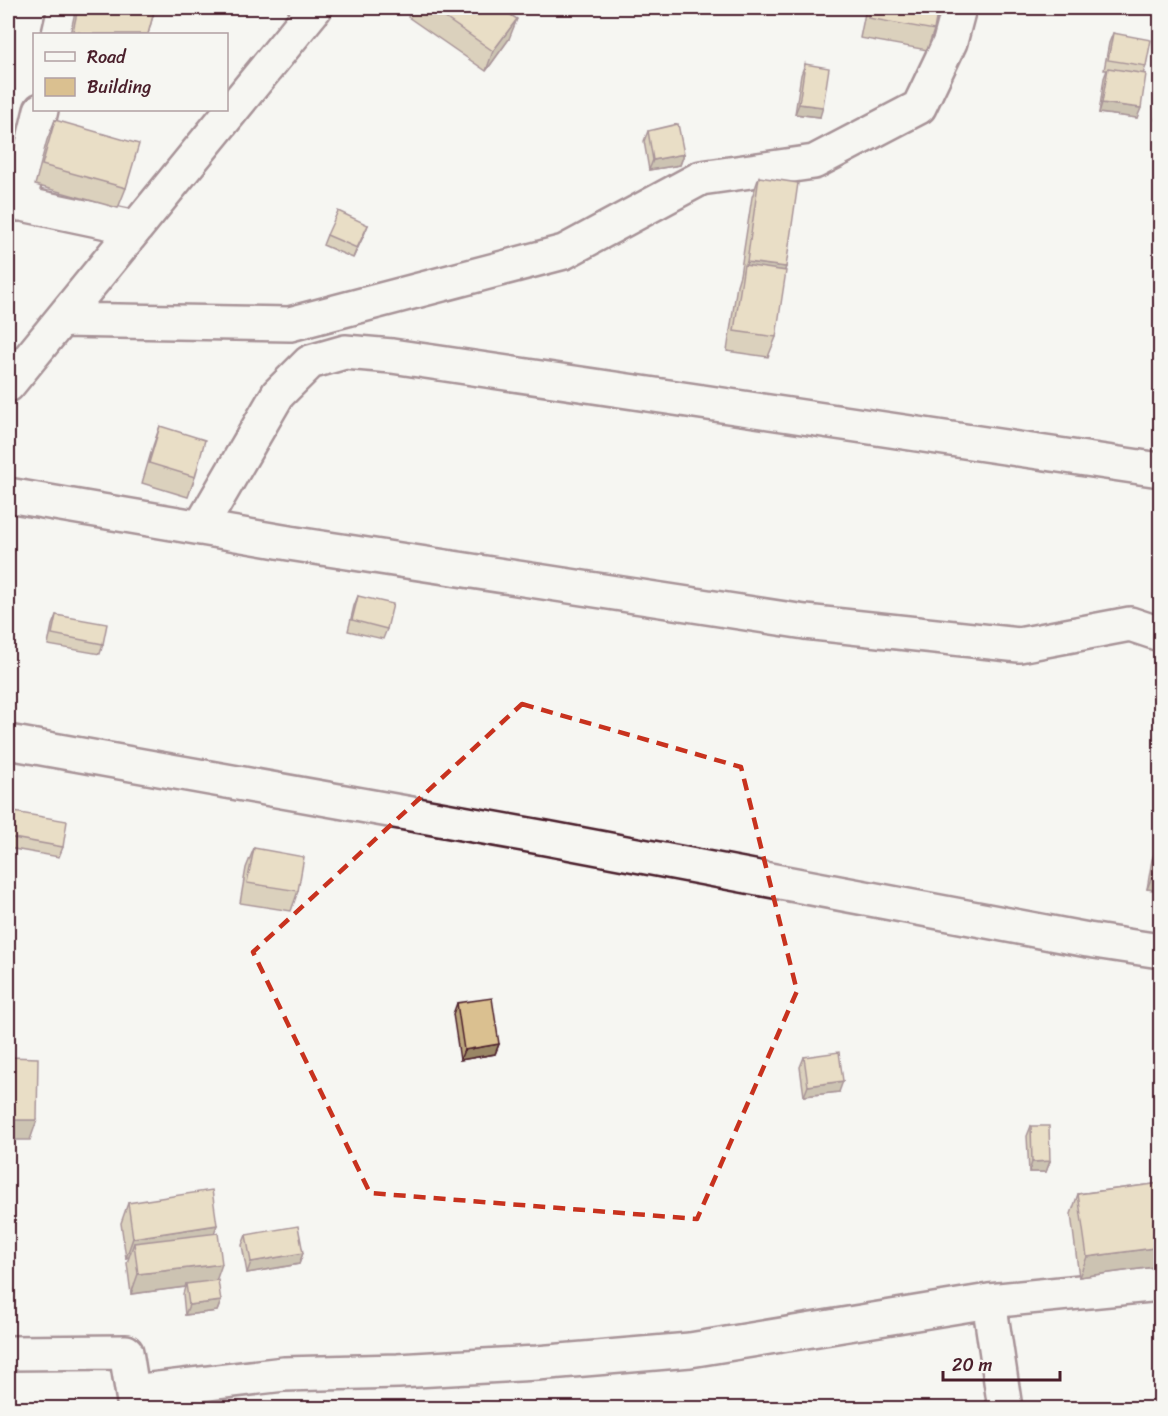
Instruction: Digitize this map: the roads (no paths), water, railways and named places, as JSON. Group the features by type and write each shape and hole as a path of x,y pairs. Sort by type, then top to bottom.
{"street":[{"path":"59,33 65,8"},
{"path":"8,386 315,8"},
{"path":"61,320 290,324 564,252 701,178 814,162 919,107 951,42 959,8"},
{"path":"41,111 13,202 136,228"},
{"path":"200,528 278,394 310,362 345,352 392,356 1161,470"},
{"path":"8,495 200,528 805,622 1019,645 1130,624 1161,634"},
{"path":"8,742 546,838 1088,940 1161,951"},
{"path":"8,1353 126,1352 134,1400 284,1374 398,1371 537,1363 690,1350 990,1301 1161,1284"},
{"path":"990,1301 1005,1408"}]}
